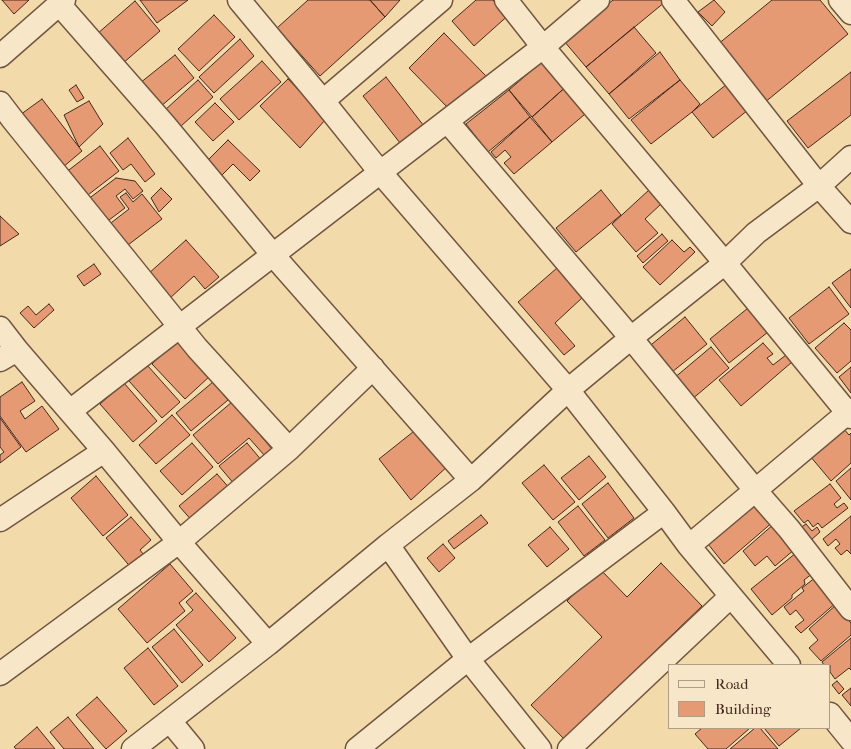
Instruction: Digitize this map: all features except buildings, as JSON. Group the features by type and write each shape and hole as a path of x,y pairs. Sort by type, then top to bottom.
{"street":[{"path":"239,0 380,172 568,390 689,546 788,664"},
{"path":"323,101 441,0"},
{"path":"506,0 543,47 850,413 689,546"},
{"path":"70,411 543,47 598,0"},
{"path":"673,0 818,186 851,222"},
{"path":"840,0 851,13"},
{"path":"0,56 62,2 273,255 471,480"},
{"path":"0,103 197,348 289,449"},
{"path":"447,121 631,338 789,529 851,609"},
{"path":"133,749 268,644 388,545 471,480 568,390 725,263 756,233 818,186 851,157"},
{"path":"0,328 9,355 70,411 178,542 268,644"},
{"path":"0,674 178,542 289,449 373,368"},
{"path":"0,520 104,452"},
{"path":"357,749 468,659 664,512"},
{"path":"388,545 468,659 540,749"},
{"path":"568,749 731,596"},
{"path":"831,715 851,740 842,749"},
{"path":"170,721 193,749"}]}
